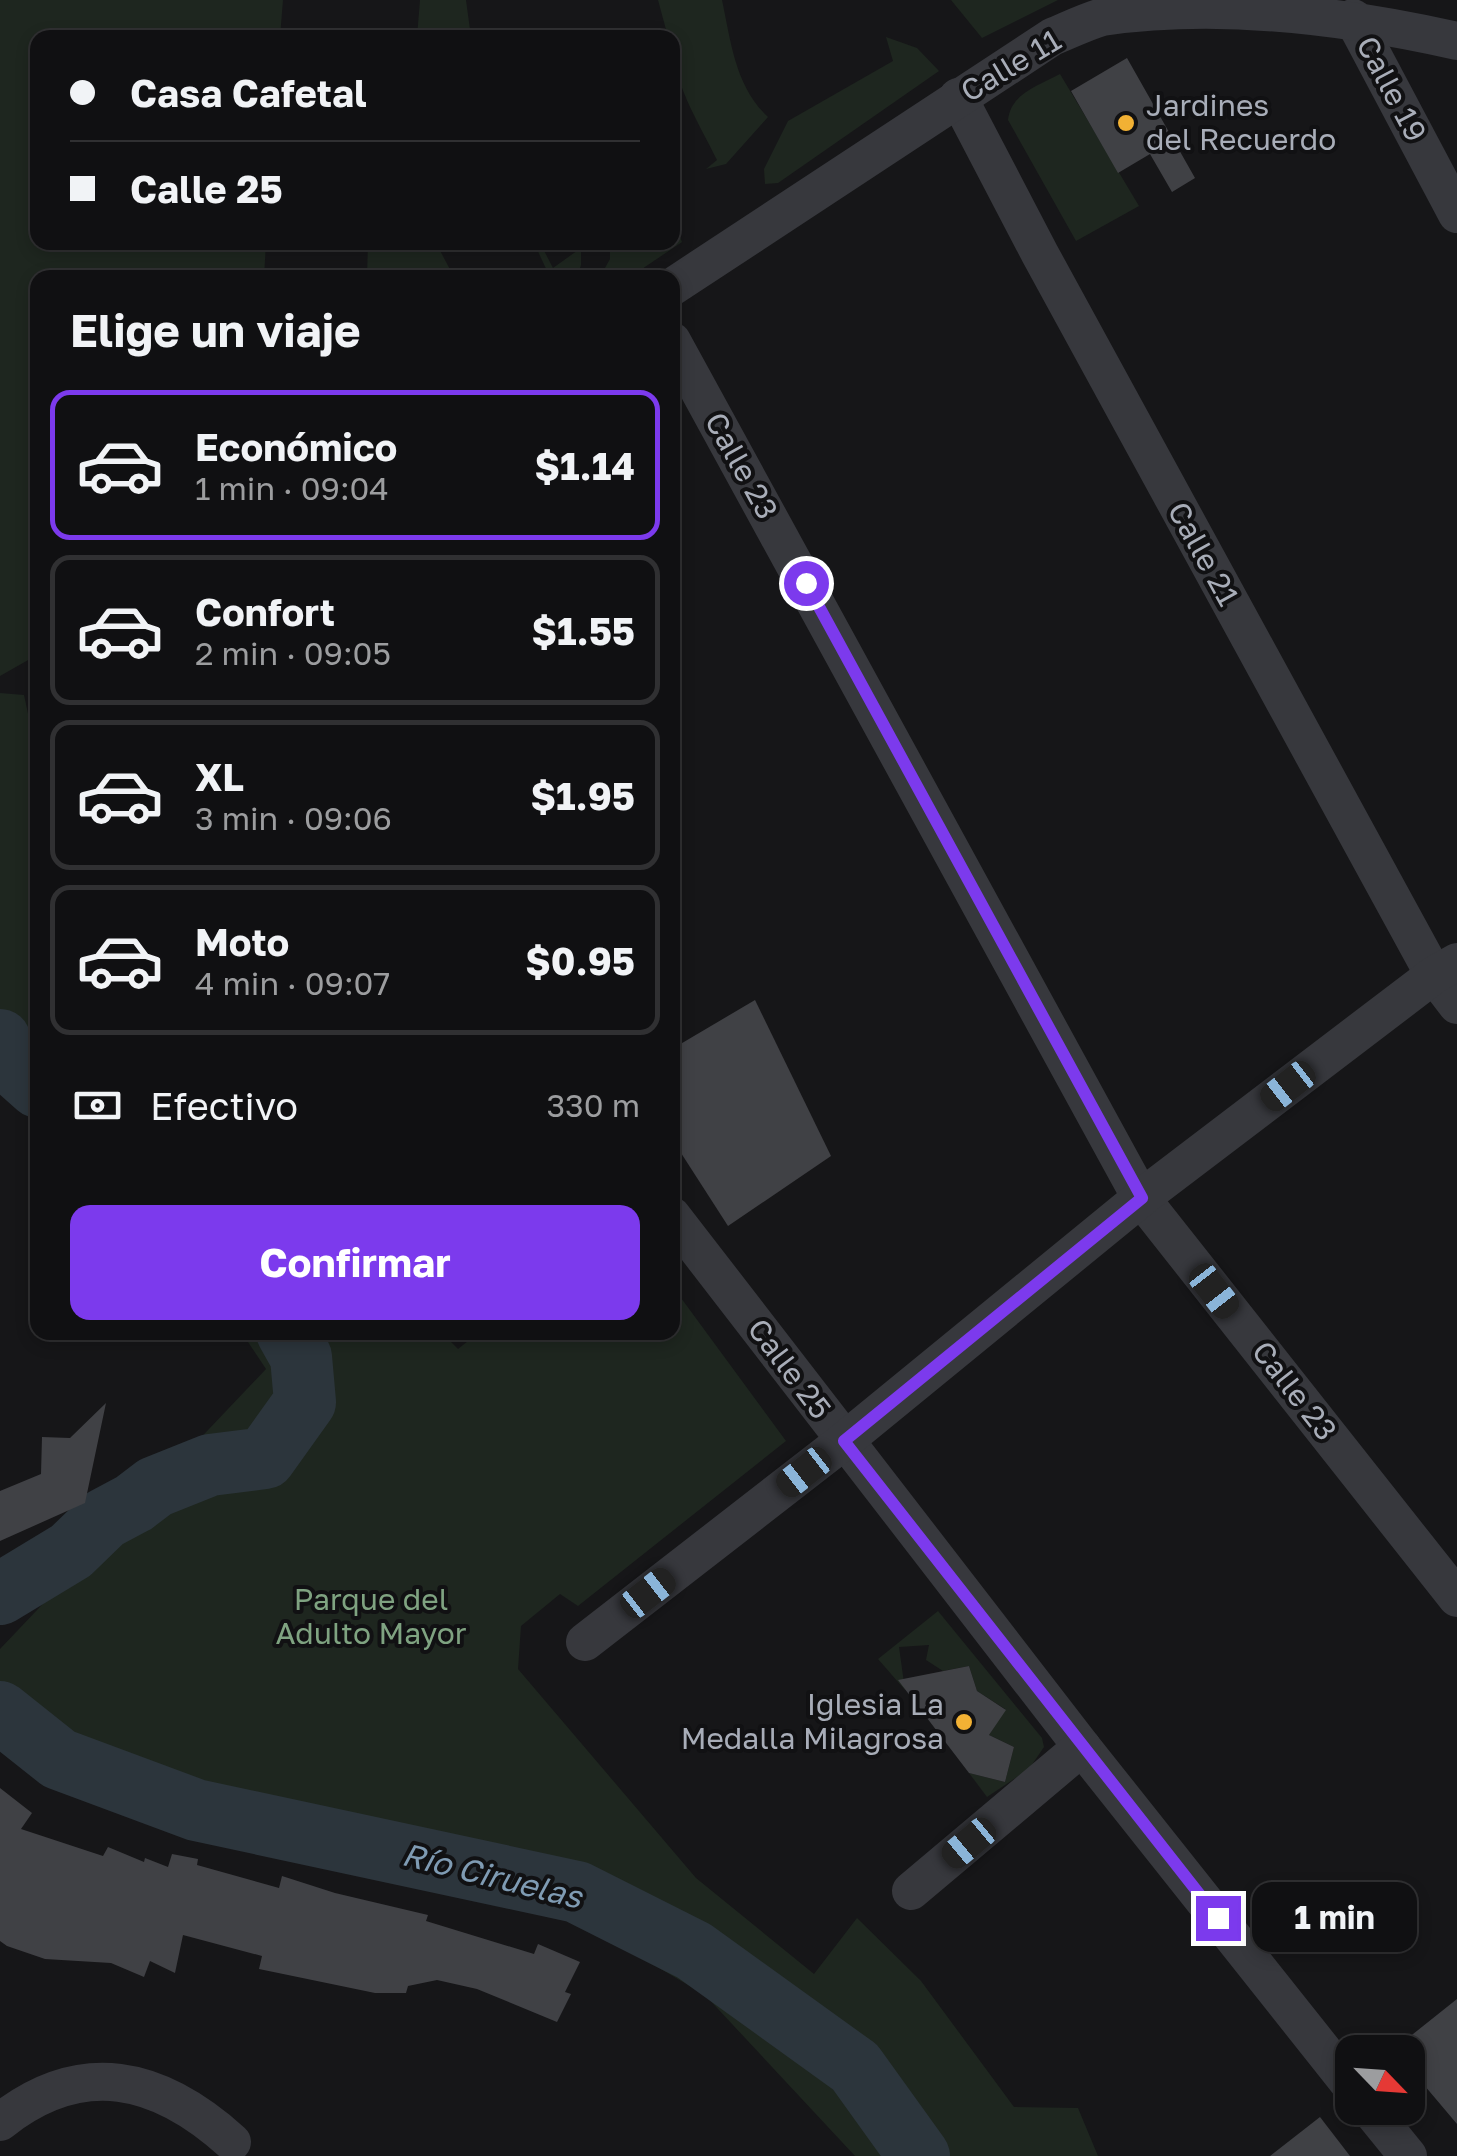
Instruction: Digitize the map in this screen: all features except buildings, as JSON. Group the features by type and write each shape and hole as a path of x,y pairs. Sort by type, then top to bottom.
{"street":[{"name":"Calle 11","path":"680,282 1052,37 1102,17 1142,8 1226,0 1284,5 1457,41"},
{"name":"Calle 19","path":"1353,18 1457,214"},
{"name":"Calle 21","path":"958,97 1049,272 1445,968 1457,1004"},
{"name":"Calle 23","path":"680,356 1142,1198 1457,1598"},
{"path":"586,1642 844,1441 1142,1198 1445,968"},
{"name":"Calle 25","path":"680,1226 1335,2066"},
{"path":"911,1892 1082,1746"},
{"path":"0,2122 16,2109 71,2085 102,2082 166,2094 202,2115 232,2142"},
{"path":"1383,2125 1408,2156"}],"green space":[{"path":"0,0 283,0 281,30 30,30 30,250 266,250 264,270 30,270 30,659 0,676"},
{"path":"420,0 466,0 470,30 418,30"},
{"path":"658,0 722,0 741,77 768,117 726,164 706,169 717,160 680,83 680,30 666,30"},
{"path":"951,0 1058,0 982,38"},
{"path":"886,37 917,48 939,71 778,183 765,184 764,169 788,121 893,61"},
{"path":"1060,74 1139,206 1076,241 1008,120 1020,97"},
{"path":"368,250 440,250 450,270 367,270"},
{"path":"537,250 544,250 553,268 581,250 579,270 547,270"},
{"path":"610,250 670,250 640,270 604,270"},
{"path":"0,693 24,695 30,723 30,1087 0,1056"},
{"name":"Parque del Adulto Mayor","path":"680,1297 786,1441 578,1606 560,1594 521,1626 518,1669 696,1878 814,1974 857,1918 921,1981 1014,2107 1078,2108 1098,2156 855,2156 705,1995 564,1912 99,1798 0,1731 0,1649 266,1369 247,1340 449,1340 458,1349 469,1340 680,1340"},
{"path":"938,1611 1042,1738 1044,1747 1029,1769 987,1797 969,1773 1005,1782 1014,1747 989,1735 1005,1709 977,1691 969,1666 943,1671 926,1660 929,1645 899,1647 905,1690 878,1659"}],"waterway":[{"name":"Río Ciruelas","path":"0,1040 12,1064 30,1080"},
{"name":"Río Ciruelas","path":"0,1594 71,1551 104,1519 155,1487 210,1465 265,1458 305,1402 301,1357 291,1340"},
{"name":"Río Ciruelas","path":"0,1712 59,1759 196,1810 577,1892 694,1951 855,2067 919,2156"}],"place":[{"name":"Jardines del Recuerdo","path":"1126,123"},
{"name":"Iglesia La Medalla Milagrosa","path":"964,1722"}],"route":[{"path":"806,583 1142,1198 844,1441 1218,1918"}]}
